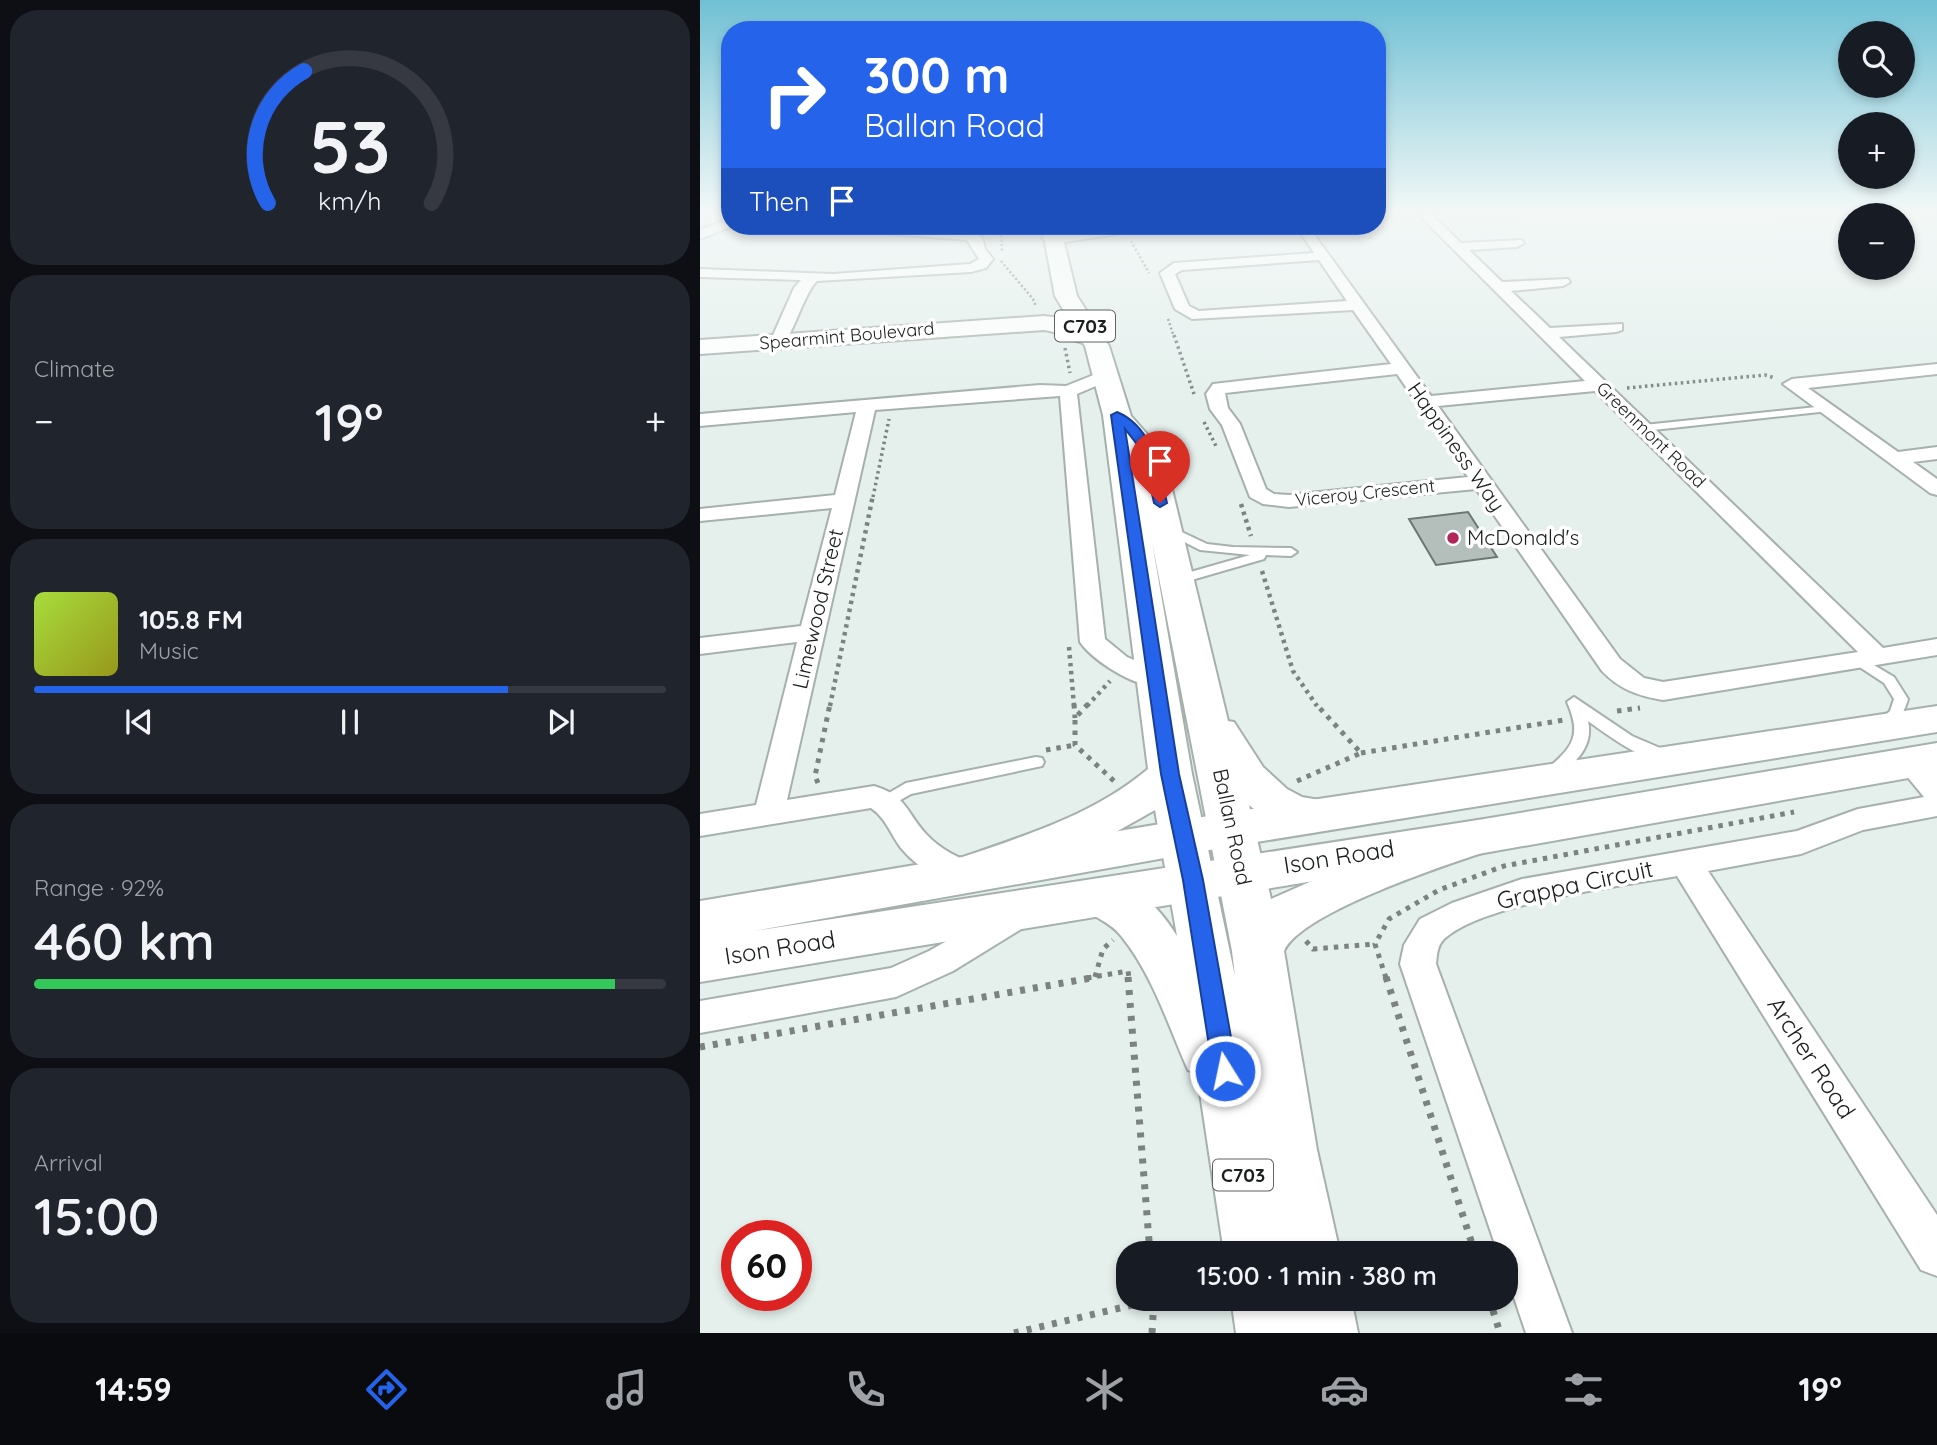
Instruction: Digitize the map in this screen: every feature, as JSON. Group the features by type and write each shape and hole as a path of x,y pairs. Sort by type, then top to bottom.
{"main road":[{"name":"Ballan Road","path":"1062,275 1063,287 1093,339 1117,415 1170,774 1258,951 1287,1150 1306,1241"},
{"name":"Spearmint Boulevard","path":"994,324 1074,308"},
{"name":"Spearmint Boulevard","path":"700,348 994,324 1058,323 1093,339"},
{"name":"Ballan Road","path":"1117,415 1139,436 1149,452 1207,713 1212,855 1230,1098 1254,1241"},
{"path":"1207,713 1238,762 1264,795 1286,810 1321,815"},
{"name":"Ison Road","path":"700,961 1098,896 1321,815 1937,719"},
{"path":"1862,730 1928,771"},
{"name":"Ison Road","path":"700,921 968,874 1478,836 1928,771"},
{"path":"968,874 1055,842 1104,819 1151,793 1170,774"},
{"path":"1258,951 1268,930 1285,914 1408,859 1478,836"},
{"path":"1098,896 1127,910 1141,926 1184,999 1230,1098"},
{"path":"1266,1311 1270,1333"},
{"path":"1320,1311 1324,1333"}],"street":[{"path":"776,275 812,278 848,275"},
{"path":"1168,275 1183,310 1196,316 1355,305"},
{"name":"Happiness Way","path":"1336,275 1611,665 1635,685 1664,691 1937,646"},
{"name":"Greenmont Road","path":"1488,275 1644,428 1867,658"},
{"path":"778,342 801,288 812,278"},
{"path":"1500,287 1563,282"},
{"path":"1548,333 1616,327"},
{"name":"Viceroy Crescent","path":"1401,369 1235,384 1219,388 1215,394 1219,409 1231,424 1257,493 1270,500 1289,501 1481,482"},
{"path":"1792,384 1937,369"},
{"path":"700,420 866,409 1040,390 1068,391 1106,375"},
{"path":"1792,384 1937,489"},
{"path":"1426,402 1602,388"},
{"path":"1068,391 1093,642 1118,663 1158,680"},
{"name":"Limewood Street","path":"769,813 866,409"},
{"path":"1895,458 1937,453"},
{"path":"700,515 844,500"},
{"path":"700,646 813,632"},
{"path":"700,825 874,797 888,802 912,839 930,857 948,868 968,874"},
{"name":"Grappa Circuit","path":"1549,1333 1418,964 1421,945 1432,929 1446,920 1522,892 1801,842 1858,820 1937,805"},
{"name":"Archer Road","path":"1685,862 1937,1254"},
{"path":"700,1017 896,982 941,961 1030,906"}],"lane":[{"path":"1644,428 1826,409"},
{"path":"1166,528 1204,547 1285,552 1217,567 1191,576 1178,585"},
{"path":"1862,730 1896,713 1901,699 1889,680 1867,658"},
{"path":"1546,779 1574,755 1584,739 1583,720 1574,702 1609,730 1635,746 1660,755 1685,758"},
{"path":"888,802 906,789 1037,762"}],"path":[{"path":"1602,388 1765,375 1792,384"},
{"path":"820,788 815,776 891,410 866,409"},
{"path":"1069,637 1075,718"},
{"path":"1471,1241 1375,944 1389,919 1439,890 1504,866 1779,817 1802,809"},
{"path":"700,1047 1128,971 1149,1241"},
{"path":"1014,1333 1116,1308"},
{"path":"1152,1333 1153,1311"},
{"path":"1493,1311 1500,1333"}],"building":[{"name":"McDonald's","path":"1468,512 1497,557 1436,565 1409,519"}],"place":[{"name":"McDonald's","path":"1453,538"}],"route":[{"path":"1160,503 1149,452 1139,436 1117,415 1170,774 1193,880 1225,1071"}]}
